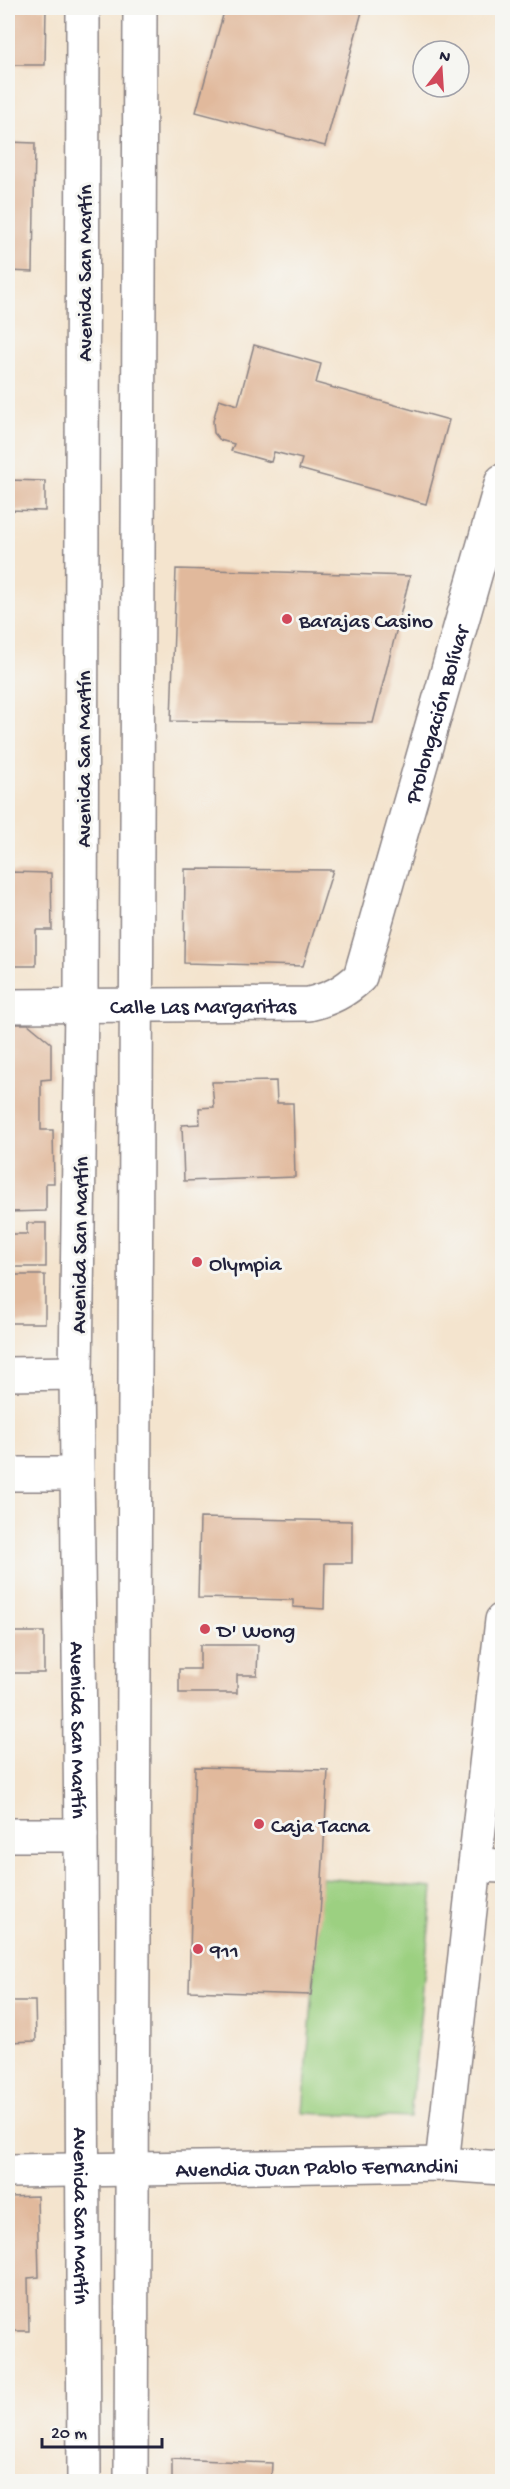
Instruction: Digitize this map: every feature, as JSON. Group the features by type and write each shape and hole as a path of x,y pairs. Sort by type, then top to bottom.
{"main road":[{"name":"Avenida San Martín","path":"83,8 81,1005 76,1373 84,2481"},
{"path":"130,2481 140,8"},
{"name":"Prolongación Bolívar","path":"369,948 502,481"},
{"name":"Calle Las Margaritas","path":"8,1006 309,1004 330,999 347,990 360,977 369,948"},
{"path":"8,1374 76,1373"},
{"path":"8,1474 77,1474"},
{"path":"442,2163 489,1866 502,1620"},
{"path":"8,1835 81,1835"},
{"name":"Avendia Juan Pablo Fernandini","path":"8,2171 131,2171 442,2163 502,2168"}],"green space":[{"path":"322,1878 433,1888 410,2118 303,2113"}],"building":[{"path":"8,8 46,8 45,65 8,65"},
{"path":"225,8 363,8 325,146 196,112"},
{"path":"8,142 35,143 33,272 8,271"},
{"path":"254,345 321,364 316,383 449,420 426,504 299,469 302,459 274,452 271,462 231,451 234,444 220,440 214,433 213,421 219,399 238,405"},
{"path":"8,480 45,481 45,511 8,510"},
{"name":"Barajas Casino","path":"176,569 410,576 373,723 171,721"},
{"path":"185,869 333,870 303,966 184,963"},
{"path":"8,872 51,873 52,930 36,930 36,966 8,966"},
{"path":"8,1024 28,1024 51,1043 51,1079 41,1080 41,1130 53,1130 54,1183 46,1183 46,1211 8,1212"},
{"path":"276,1081 277,1103 293,1103 295,1177 184,1181 182,1125 200,1124 199,1108 214,1107 212,1082"},
{"path":"27,1223 46,1223 46,1267 8,1267 8,1234 27,1234"},
{"path":"8,1275 45,1275 45,1323 8,1323"},
{"path":"200,1518 352,1521 352,1563 325,1563 324,1609 293,1607 293,1600 198,1598"},
{"path":"8,1632 44,1632 44,1673 8,1673"},
{"path":"200,1645 258,1645 257,1675 237,1675 237,1693 179,1693 179,1669 200,1669"},
{"name":"Caja Tacna","path":"195,1767 328,1770 320,1916 311,1995 189,1991"},
{"path":"8,2001 35,2001 36,2041 8,2042"},
{"path":"37,2196 39,2277 28,2278 29,2331 8,2331 8,2197"},
{"path":"172,2459 272,2463 271,2482 172,2482"}],"place":[{"name":"Barajas Casino","path":"287,619"},
{"name":"Olympia","path":"197,1262"},
{"name":"D' Wong","path":"205,1629"},
{"name":"Caja Tacna","path":"259,1824"},
{"name":"911","path":"198,1949"}]}
